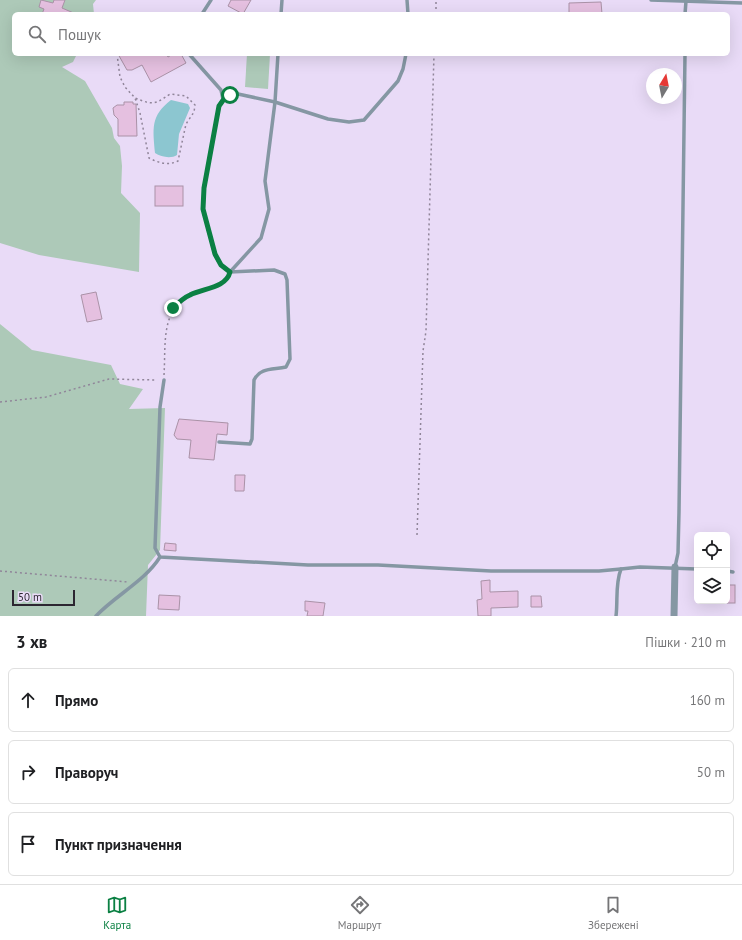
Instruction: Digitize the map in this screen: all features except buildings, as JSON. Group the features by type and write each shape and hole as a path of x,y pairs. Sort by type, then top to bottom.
{"street":[{"path":"674,616 675,567"}],"lane":[{"path":"203,12 211,0"},
{"path":"281,12 282,0"},
{"path":"407,0 408,12"},
{"path":"651,0 742,3"},
{"path":"686,1 686,12"},
{"path":"191,56 221,90 224,99"},
{"path":"230,272 261,238 269,209 264,181 275,102 278,56"},
{"path":"219,442 250,444 252,439 254,380 256,375 265,370 286,367 290,359 287,280 285,274 274,270 230,272 221,265 215,254 203,209 208,159 219,106 224,99 230,95 238,94 275,102 328,119 350,122 364,120 398,81 404,69 406,56"},
{"path":"675,567 678,553 679,512 685,56"},
{"path":"160,557 155,548 160,407 164,380"},
{"path":"160,557 300,565 378,565 491,571 599,571 628,567 675,567 694,569"},
{"path":"96,616 156,564 160,557"},
{"path":"616,616 618,604 617,578 621,569"}],"path":[{"path":"436,0 436,12"},
{"path":"117,56 120,77 125,87 135,98 145,129 149,158 157,162 171,164 178,161 186,124 194,112 195,105 186,96 170,94 157,103 151,104 135,98"},
{"path":"417,535 423,351 426,331 434,56"},
{"path":"0,402 46,397 109,379 164,380 168,318 173,308 181,300 191,294 222,284 228,278 230,272"},
{"path":"0,571 136,582"}],"shaded area":[{"path":"0,0 96,0 93,4 94,12 12,12 12,56 76,56 73,62 62,67 85,81 112,128 114,138 120,146 122,166 121,193 140,213 139,272 39,255 0,243"},
{"path":"247,56 270,56 268,89 245,87"},
{"path":"171,100 188,104 190,108 179,134 177,155 166,157 155,153 154,124 159,112"},
{"path":"0,324 32,350 111,365 120,384 143,389 129,409 165,408 160,550 148,565 146,616 0,616"}],"route":[{"path":"173,308 181,300 191,294 222,284 228,278 230,272 221,265 215,254 203,209 208,159 219,106 224,99 230,95"}]}
